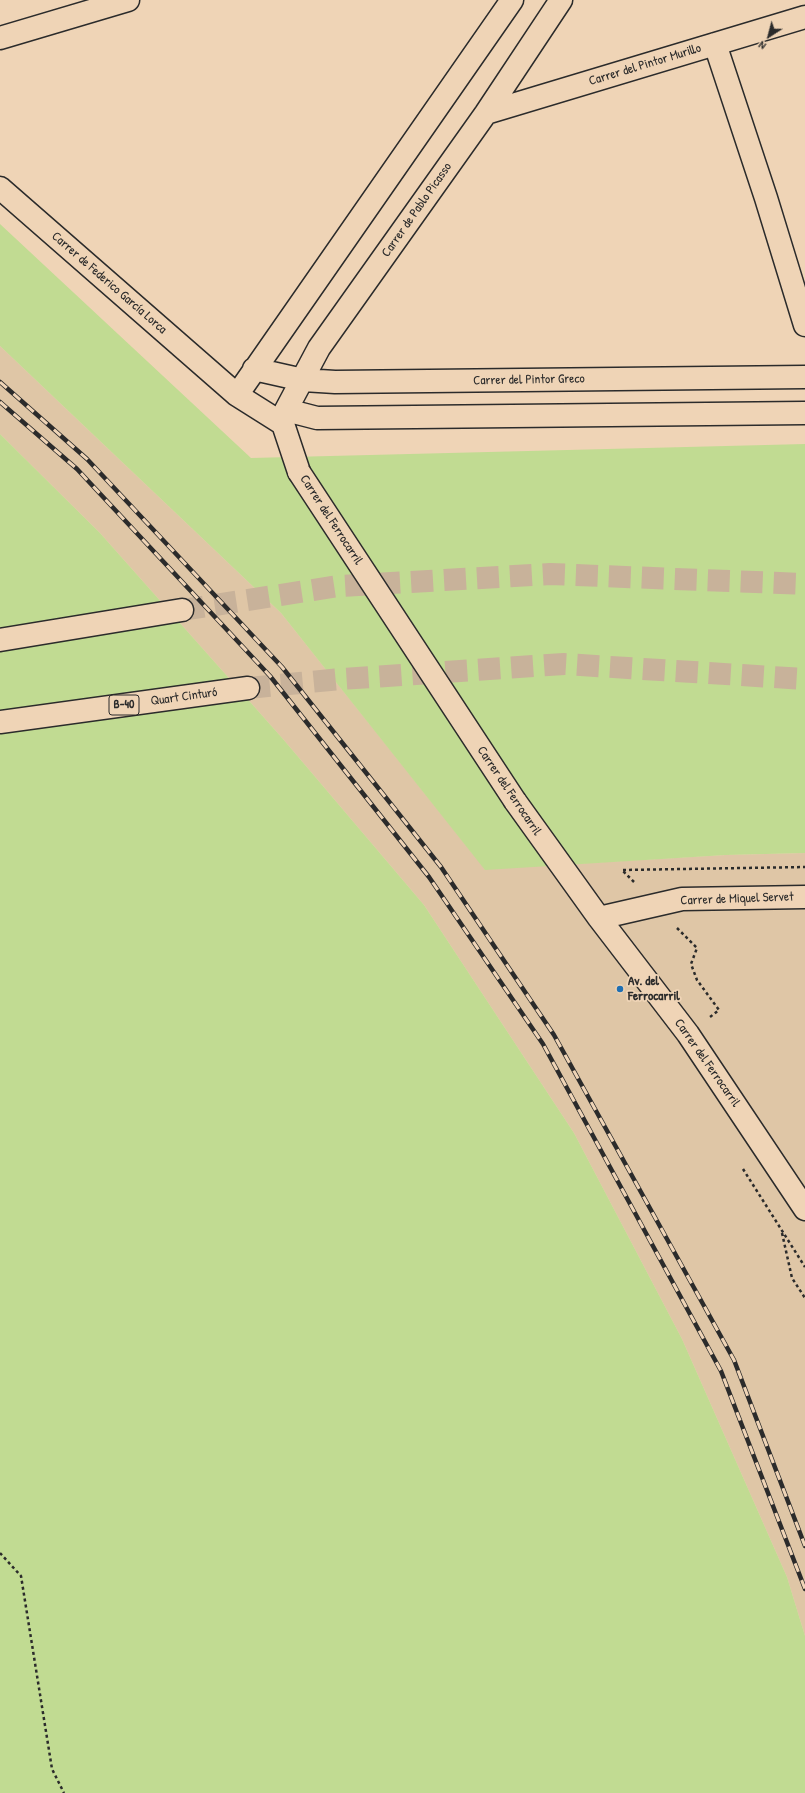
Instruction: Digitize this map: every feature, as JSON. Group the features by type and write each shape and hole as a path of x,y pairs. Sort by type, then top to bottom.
{"main road":[{"path":"0,38 128,0"},
{"path":"512,0 237,395 284,417 317,418 805,413"},
{"name":"Carrer de Pablo Picasso","path":"284,417 320,348 486,113 561,0"},
{"name":"Carrer del Pintor Murillo","path":"486,113 805,17"},
{"path":"715,44 764,191 805,326"},
{"name":"Carrer de Federico García Lorca","path":"0,188 237,395"},
{"name":"Carrer del Pintor Greco","path":"254,369 303,380 343,382 805,377"},
{"name":"Carrer del Ferrocarril","path":"284,417 299,472 516,801 599,918 688,1034 805,1208"},
{"path":"0,640 182,610"},
{"name":"Quart Cinturó","path":"0,722 248,688"},
{"name":"Carrer de Miquel Servet","path":"599,918 682,899 805,897"}],"path":[{"path":"688,1034 719,1010 697,980 691,964 697,948 622,870 805,867"},
{"path":"739,1163 805,1266"},
{"path":"782,1230 792,1278 805,1298"},
{"path":"0,1553 21,1576 52,1769 64,1793"}],"shaded area":[{"path":"0,346 281,613 485,869 726,855 805,853 805,1636 787,1577 682,1339 574,1133 424,905 283,739 100,533 0,434"}],"green space":[{"path":"0,224 251,458 805,444 805,853 726,855 485,870 281,613 0,346"},
{"path":"0,434 100,533 283,739 424,905 574,1133 682,1339 787,1577 805,1636 805,1793 0,1793"}],"tunnel":[{"path":"182,610 339,586 550,574 805,584"},
{"path":"248,688 341,679 564,664 805,679"}],"railway":[{"path":"0,382 87,459 282,667 441,867 554,1035 734,1360 805,1546"},
{"path":"0,402 77,469 270,676 429,877 543,1044 721,1371 805,1589"}],"place":[{"name":"Av. del Ferrocarril","path":"620,989"}]}
